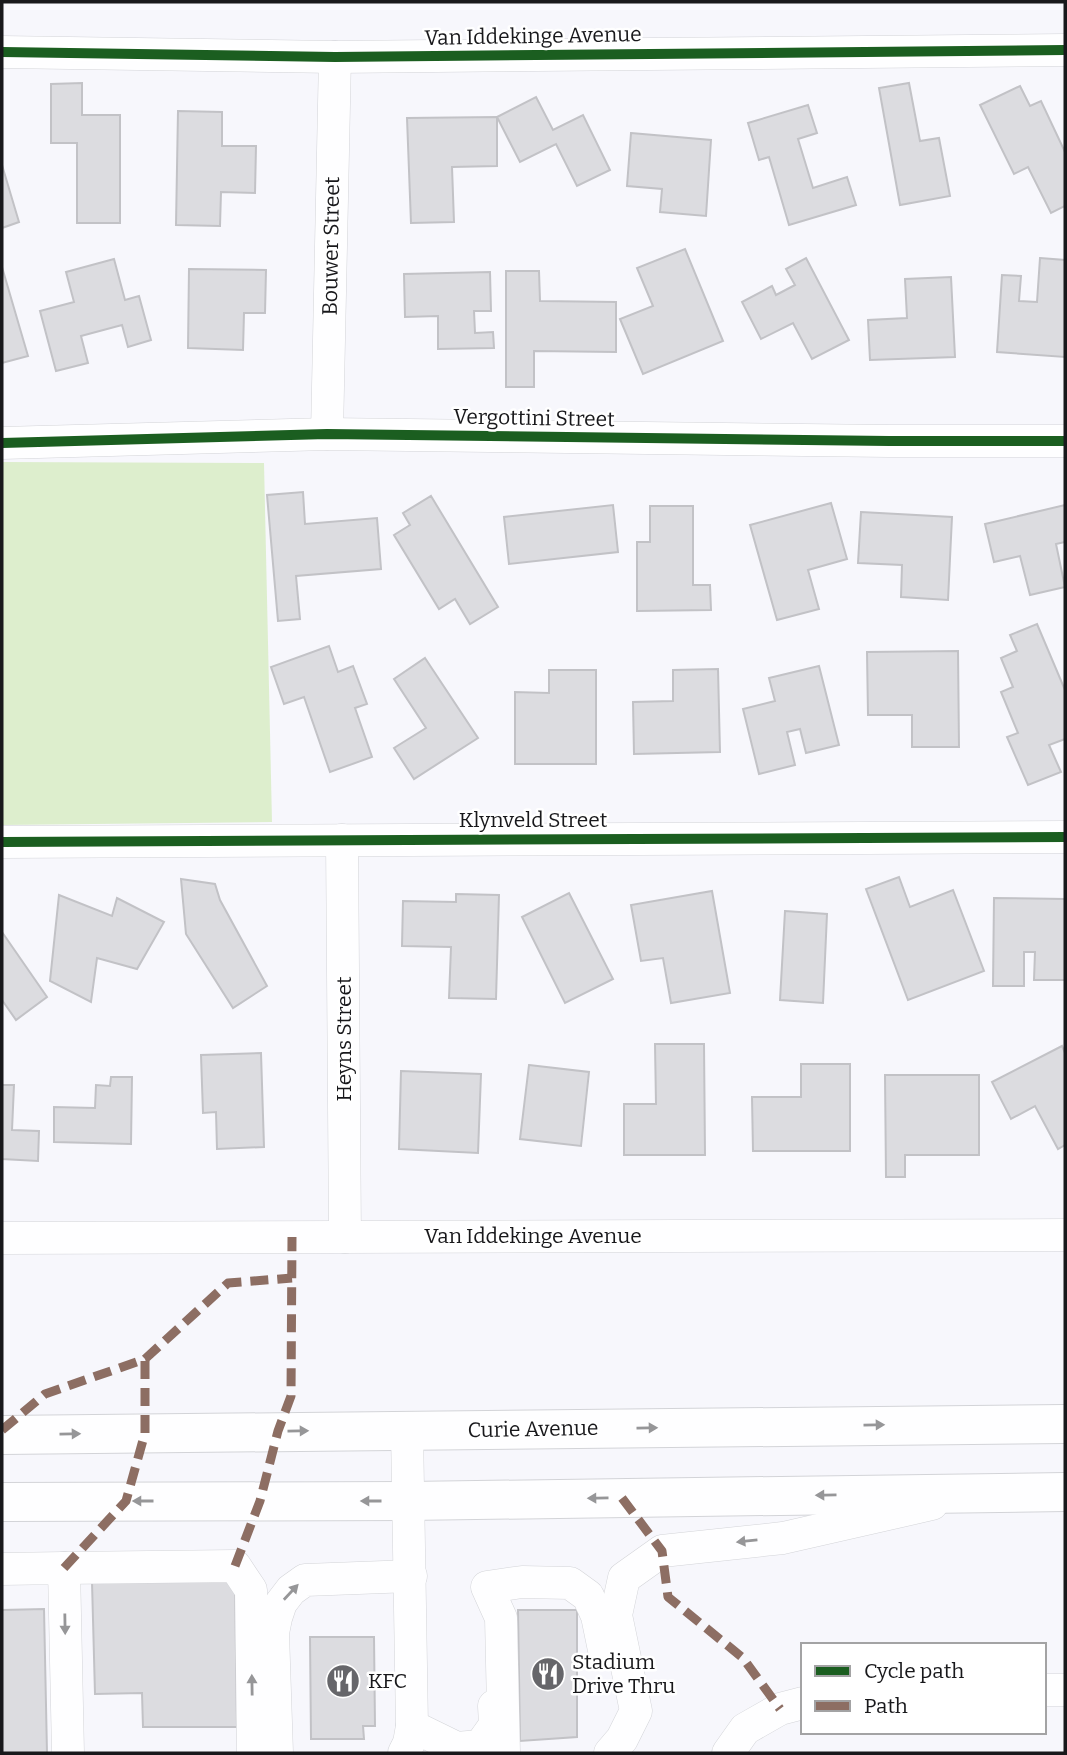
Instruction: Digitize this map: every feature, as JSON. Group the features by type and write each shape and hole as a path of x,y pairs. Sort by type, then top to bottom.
{"main road":[{"name":"Curie Avenue","path":"2,1435 1065,1424"},
{"path":"2,1502 408,1501 1065,1492"}],"street":[{"name":"Van Iddekinge Avenue","path":"2,52 335,57 1065,50"},
{"name":"Bouwer Street","path":"327,434 335,57"},
{"name":"Vergottini Street","path":"2,443 327,434 1065,441"},
{"name":"Klynveld Street","path":"2,842 1065,837"},
{"name":"Heyns Street","path":"342,840 345,1237"},
{"name":"Van Iddekinge Avenue","path":"2,1238 1065,1234"},
{"path":"407,1430 411,1576 408,1740"},
{"path":"616,1615 624,1578 662,1551 783,1538 981,1493"},
{"path":"2,1569 235,1566 251,1590 253,1753"},
{"path":"408,1740 457,1748 499,1744 487,1587 504,1569 577,1567 597,1582 616,1615 636,1711 622,1739 610,1753"},
{"path":"64,1568 68,1753"},
{"path":"277,1753 274,1633 281,1603 291,1590 305,1580 411,1576"},
{"path":"487,1587 522,1583 570,1583 588,1596 597,1616 616,1706 610,1733 590,1753"},
{"path":"1046,1690 1065,1689"},
{"path":"736,1741 780,1709 801,1704"},
{"path":"408,1740 428,1753"}],"green space":[{"path":"2,462 264,463 272,822 2,825"}],"building":[{"path":"82,83 82,115 120,115 120,223 77,223 77,143 51,143 51,84"},
{"path":"909,83 920,141 939,138 950,196 900,205 879,88"},
{"path":"1020,86 1030,106 1041,101 1065,152 1065,206 1051,213 1028,167 1014,174 980,105"},
{"path":"536,97 553,130 583,115 610,170 577,186 556,144 520,162 497,117"},
{"path":"808,105 817,133 798,139 813,188 847,177 856,205 789,225 769,157 759,160 748,123"},
{"path":"178,111 222,112 222,146 256,146 255,193 221,192 220,226 176,225"},
{"path":"497,117 497,166 452,167 454,222 411,223 407,118"},
{"path":"631,133 711,140 706,216 660,212 662,189 627,186"},
{"path":"2,165 19,222 2,228"},
{"path":"685,249 723,341 643,374 620,319 653,306 637,268"},
{"path":"806,258 849,340 812,359 793,323 761,339 742,302 772,286 776,295 795,285 786,269"},
{"path":"1040,258 1065,260 1065,357 997,352 1002,275 1021,276 1019,301 1037,302"},
{"path":"114,259 125,300 139,296 151,340 128,347 122,325 81,336 88,363 56,371 40,311 74,302 66,272"},
{"path":"2,267 28,356 2,363"},
{"path":"189,269 266,270 265,313 244,313 243,350 188,348"},
{"path":"506,271 539,271 540,301 616,302 616,352 534,351 534,387 506,387"},
{"path":"490,272 491,311 474,311 475,333 493,332 494,348 438,349 438,316 405,317 404,274"},
{"path":"951,277 955,357 870,360 868,320 907,318 905,279"},
{"path":"303,492 305,524 377,518 381,569 296,576 300,619 278,621 267,495"},
{"path":"431,496 498,607 470,624 455,599 439,609 394,535 410,525 403,513"},
{"path":"831,503 847,559 808,570 819,609 777,620 750,525"},
{"path":"613,505 618,552 509,564 504,517"},
{"path":"1065,505 1065,542 1056,544 1065,587 1030,595 1020,556 994,562 985,524"},
{"path":"650,506 693,506 693,585 710,585 711,610 637,611 637,542 650,542"},
{"path":"861,512 952,517 948,600 901,597 902,565 858,563"},
{"path":"1037,624 1065,690 1065,739 1049,745 1061,772 1028,785 1007,737 1018,733 1001,692 1013,687 1001,658 1017,651 1010,635"},
{"path":"329,646 338,672 353,666 367,704 355,708 372,757 330,772 304,697 284,704 271,667"},
{"path":"958,651 959,747 912,747 912,715 868,715 867,652"},
{"path":"425,658 478,738 414,779 394,748 426,728 394,679"},
{"path":"819,666 839,745 806,753 800,729 787,732 795,765 759,774 743,709 775,701 769,678"},
{"path":"718,669 720,752 634,754 633,702 673,701 673,670"},
{"path":"549,670 596,670 596,764 515,764 515,692 549,693"},
{"path":"899,877 910,907 953,890 984,971 908,1000 866,889"},
{"path":"181,879 215,884 220,900 267,986 233,1008 186,934"},
{"path":"712,891 730,993 671,1003 663,958 641,961 631,905"},
{"path":"569,893 613,979 565,1003 522,917"},
{"path":"456,894 499,895 496,999 449,998 451,947 402,946 403,901 456,902"},
{"path":"59,895 112,916 117,898 164,922 137,969 97,958 91,1002 50,981"},
{"path":"994,898 1065,899 1065,980 1034,980 1035,952 1024,952 1024,986 993,986"},
{"path":"785,911 827,914 823,1003 780,1000"},
{"path":"2,932 47,997 16,1020 2,1000"},
{"path":"655,1044 704,1044 705,1155 624,1155 624,1104 656,1104"},
{"path":"1062,1046 1065,1053 1065,1145 1058,1149 1035,1106 1011,1119 992,1082"},
{"path":"261,1053 264,1147 217,1149 216,1112 203,1113 201,1055"},
{"path":"801,1064 850,1064 850,1151 753,1151 752,1097 801,1097"},
{"path":"529,1065 589,1072 581,1146 520,1139"},
{"path":"401,1071 481,1074 478,1153 399,1149"},
{"path":"885,1075 979,1075 979,1155 905,1155 905,1177 886,1177"},
{"path":"111,1077 132,1077 131,1144 54,1142 54,1107 95,1108 96,1085 110,1086"},
{"path":"2,1085 14,1085 12,1130 39,1131 38,1161 2,1159"},
{"path":"235,1580 237,1727 143,1727 142,1693 95,1694 92,1582"},
{"path":"44,1609 47,1753 2,1753 2,1610"},
{"name":"Stadium Drive Thru","path":"518,1610 577,1610 577,1737 520,1741"},
{"name":"KFC","path":"310,1637 374,1637 375,1726 363,1726 364,1739 311,1739"}],"marked path":[{"path":"235,1566 260,1501 278,1431 291,1396 292,1237"},
{"path":"2,1430 45,1394 145,1359 228,1283 292,1278"},
{"path":"64,1568 126,1501 145,1433 145,1359"},
{"path":"622,1498 662,1551 668,1597 743,1658 780,1709"}],"cycle path":[{"path":"2,52 335,57 1065,50"},
{"path":"2,443 327,434 1065,441"},
{"path":"2,842 1065,837"}],"place":[{"name":"Stadium Drive Thru","path":"548,1674"},
{"name":"KFC","path":"343,1681"}]}
